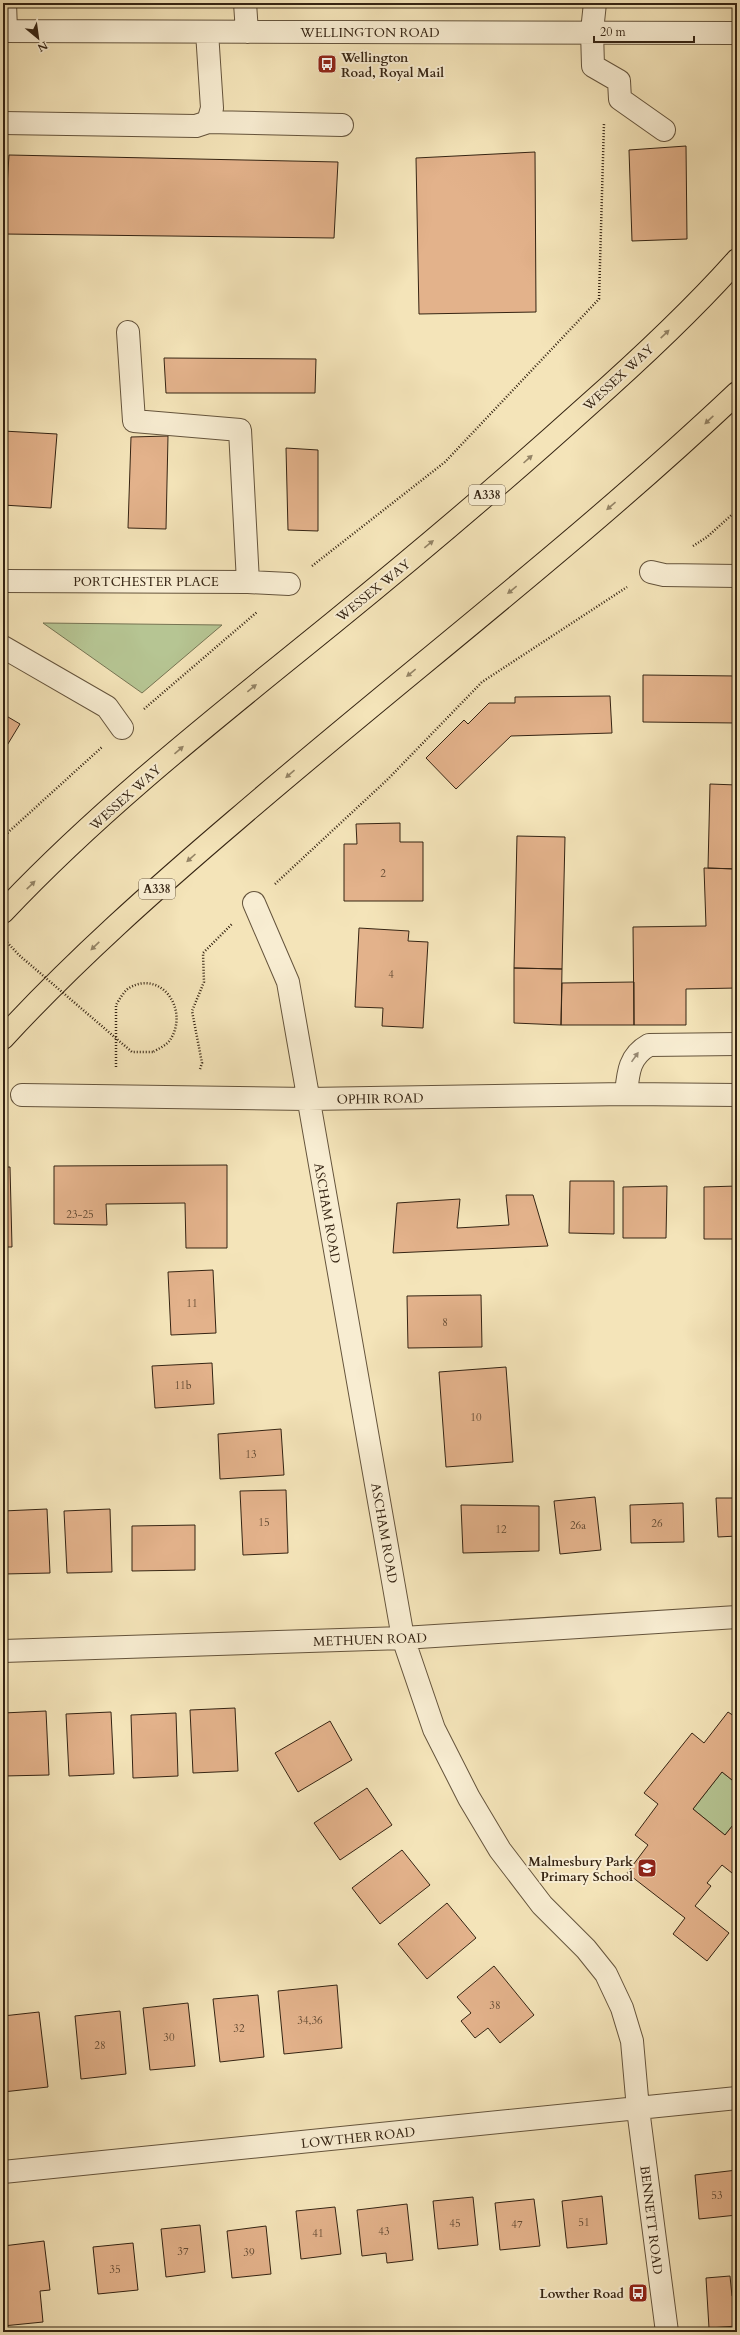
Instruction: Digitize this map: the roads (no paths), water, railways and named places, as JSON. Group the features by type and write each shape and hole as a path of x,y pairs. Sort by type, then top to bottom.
{"highway":[{"name":"WESSEX WAY","path":"3,912 99,819 222,712 445,531 524,463 638,360 713,287 737,260"},
{"name":"A338","path":"3,1038 112,929 196,854 319,748 540,567 693,435 737,393"}],"street":[{"path":"4,31 5,3"},
{"path":"245,3 247,32"},
{"path":"595,3 592,31 593,66 619,81 620,99 664,130"},
{"name":"WELLINGTON ROAD","path":"4,31 592,31 737,33"},
{"path":"207,32 212,108 208,122"},
{"path":"3,123 196,126 208,122 342,125"},
{"path":"128,332 134,421 240,430 248,582"},
{"path":"650,572 664,575 737,576"},
{"name":"PORTCHESTER PLACE","path":"3,581 248,582 289,584"},
{"path":"3,648 107,707 122,728"},
{"name":"ASCHAM ROAD","path":"254,903 288,982 403,1638 434,1729 469,1798 500,1850 542,1904 586,1949 606,1974 622,2008 632,2041 638,2109"},
{"path":"626,1094 629,1067 638,1053 649,1045 737,1044"},
{"name":"OPHIR ROAD","path":"22,1095 308,1099 626,1094 737,1095"},
{"name":"METHUEN ROAD","path":"3,1651 403,1638 737,1617"},
{"name":"LOWTHER ROAD","path":"3,2172 737,2098"},
{"name":"BENNETT ROAD","path":"638,2109 667,2332"}],"place":[{"name":"Wellington Road, Royal Mail","path":"327,64"},
{"name":"Malmesbury Park Primary School","path":"647,1868"},
{"name":"Lowther Road","path":"638,2293"}]}
